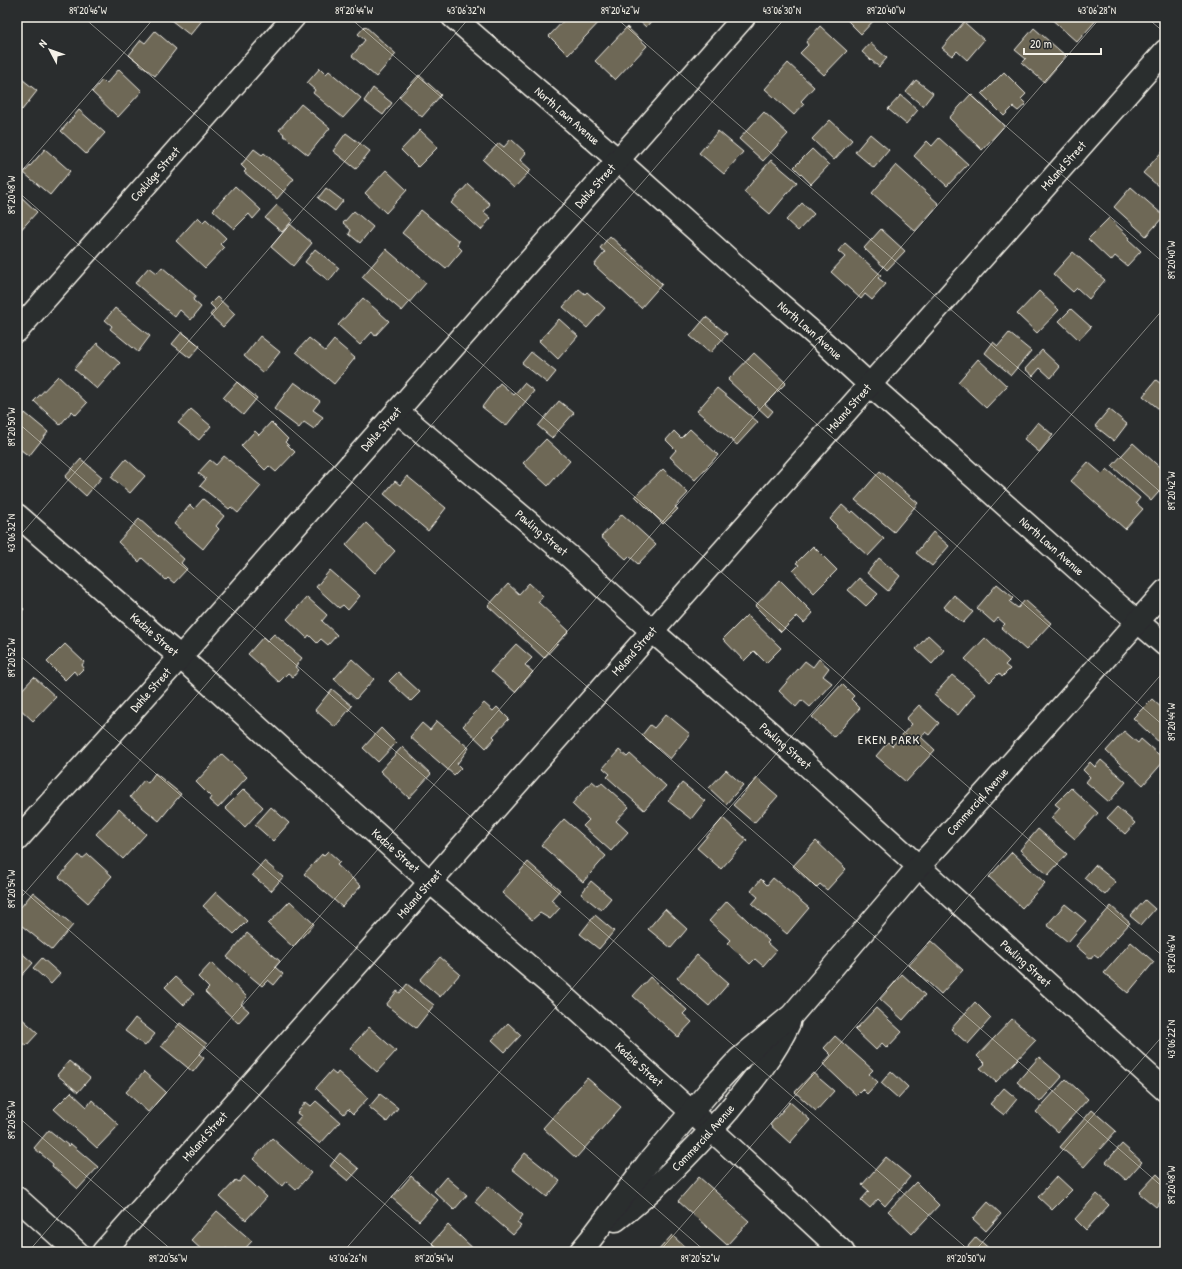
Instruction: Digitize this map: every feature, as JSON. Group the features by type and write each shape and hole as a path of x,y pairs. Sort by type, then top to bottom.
{"street":[{"name":"Coolidge Street","path":"17,331 294,17"},
{"name":"North Lawn Avenue","path":"453,17 619,161 1098,588 1165,645"},
{"name":"Dahle Street","path":"17,840 619,161 744,17"},
{"name":"Moland Street","path":"103,1252 1165,51"},
{"name":"Pawling Street","path":"397,411 570,557 652,631 798,757 1165,1090"},
{"name":"Kedzie Street","path":"17,515 180,657 430,882 553,987 712,1130 843,1252"},
{"name":"Commercial Avenue","path":"585,1246 647,1164 739,1058 792,1015 918,867 1165,591"},
{"name":"Commercial Avenue","path":"585,1246 664,1178 688,1156 712,1130 760,1071 780,1041 792,1015"},
{"path":"17,1198 76,1252"}],"building":[{"path":"167,17 205,17 190,35"},
{"path":"567,17 604,17 568,55 549,36"},
{"path":"635,17 655,17 646,27"},
{"path":"844,17 877,17 861,34"},
{"path":"1049,17 1099,17 1077,42"},
{"path":"964,22 984,40 967,60 957,51 952,56 942,48"},
{"path":"365,26 396,54 376,77 352,56 365,40 358,34"},
{"path":"820,26 847,51 824,75 800,53 808,45 806,42"},
{"path":"627,27 647,46 615,80 595,61"},
{"path":"1034,28 1066,56 1044,82 1022,63 1026,59 1015,50"},
{"path":"155,31 176,49 155,76 129,55 141,40 145,43"},
{"path":"870,43 887,58 879,67 862,52"},
{"path":"788,63 814,87 801,101 804,104 794,115 765,89"},
{"path":"320,68 326,74 329,71 361,98 343,118 313,93 315,90 307,83"},
{"path":"119,69 142,91 118,117 92,92 102,80 106,84"},
{"path":"1004,72 1026,94 1021,99 1026,104 1018,111 1013,107 1004,116 982,94"},
{"path":"419,75 441,95 422,117 399,97"},
{"path":"18,76 37,91 22,110 17,107"},
{"path":"916,80 933,93 923,106 906,92"},
{"path":"373,88 392,103 383,115 364,101"},
{"path":"971,94 1004,126 982,150 949,118"},
{"path":"901,95 918,110 906,124 888,109"},
{"path":"301,104 330,128 308,155 279,130"},
{"path":"79,110 105,133 86,154 61,131"},
{"path":"764,112 788,134 763,161 739,139"},
{"path":"830,120 852,140 834,160 812,139"},
{"path":"420,130 438,147 418,167 401,150"},
{"path":"718,131 743,152 724,174 699,153"},
{"path":"346,133 370,151 356,169 333,151"},
{"path":"870,134 889,150 874,168 855,152"},
{"path":"939,138 968,164 947,186 914,156 927,141 932,146"},
{"path":"511,139 526,153 520,160 531,170 514,188 483,160 499,143 504,147"},
{"path":"1165,148 1165,192 1143,173"},
{"path":"45,149 70,171 50,195 24,173"},
{"path":"254,149 262,155 264,153 294,179 277,199 244,172 246,170 241,165"},
{"path":"812,149 829,165 811,184 794,167"},
{"path":"771,160 797,182 770,214 744,192"},
{"path":"896,165 939,204 915,231 872,193"},
{"path":"386,170 407,190 386,213 365,193"},
{"path":"468,184 490,204 484,212 491,218 481,230 451,203"},
{"path":"235,186 261,210 253,219 249,214 234,229 213,210"},
{"path":"1131,187 1164,216 1146,236 1114,207"},
{"path":"326,188 343,201 335,211 318,198"},
{"path":"17,193 37,212 17,234"},
{"path":"802,203 814,214 798,231 786,220"},
{"path":"277,205 293,220 282,232 265,218"},
{"path":"421,210 459,241 457,245 462,250 446,269 402,233"},
{"path":"354,211 373,227 360,243 349,234 351,230 343,223"},
{"path":"198,217 203,222 206,219 226,238 220,244 224,248 205,268 176,241"},
{"path":"1109,218 1141,251 1127,266 1115,256 1111,261 1088,239"},
{"path":"290,224 312,243 293,266 271,247"},
{"path":"881,229 905,251 887,270 864,248"},
{"path":"610,236 662,284 641,308 594,265 605,252 600,248"},
{"path":"845,243 881,275 878,278 886,284 872,300 865,294 861,299 831,272 845,257 838,251"},
{"path":"315,249 339,268 329,281 305,262"},
{"path":"386,249 426,283 402,311 362,277"},
{"path":"1073,252 1105,280 1089,299 1077,288 1073,292 1053,274"},
{"path":"149,267 157,273 162,267 196,296 193,300 201,307 191,320 180,310 175,317 135,283"},
{"path":"579,289 585,294 587,292 605,308 587,328 563,307"},
{"path":"1039,291 1059,310 1037,333 1017,314"},
{"path":"217,297 235,314 223,327 210,315 215,309 210,304"},
{"path":"363,298 389,321 375,336 372,332 360,345 338,325"},
{"path":"115,308 150,336 138,352 110,329 112,326 105,320"},
{"path":"1071,309 1091,327 1079,340 1059,321"},
{"path":"706,317 727,334 710,353 690,336"},
{"path":"559,319 578,336 558,359 539,341"},
{"path":"182,332 200,346 190,358 172,344"},
{"path":"1009,333 1031,351 1011,375 985,353 993,342 998,346"},
{"path":"260,336 280,352 263,373 244,356"},
{"path":"309,338 325,351 334,340 355,358 334,384 296,352"},
{"path":"97,343 120,363 97,389 74,369"},
{"path":"1042,350 1060,367 1051,378 1040,368 1033,376 1025,369"},
{"path":"531,352 556,372 547,383 522,363"},
{"path":"754,353 786,383 765,404 773,411 768,417 728,380"},
{"path":"978,359 1007,386 986,408 958,382"},
{"path":"58,376 87,403 76,415 72,411 60,425 34,401"},
{"path":"1156,380 1165,387 1165,402 1159,409 1143,396"},
{"path":"237,382 257,398 243,415 223,398"},
{"path":"294,382 320,401 313,410 323,417 314,429 304,422 299,428 274,409"},
{"path":"500,383 514,395 524,383 534,391 506,426 482,407"},
{"path":"717,388 758,422 737,445 697,411"},
{"path":"559,401 574,413 552,438 538,426"},
{"path":"191,409 211,426 199,440 178,423"},
{"path":"1109,409 1127,424 1114,441 1095,426"},
{"path":"25,413 48,432 29,456 17,447 17,423"},
{"path":"271,422 288,439 285,442 295,452 276,472 269,466 265,470 241,446 255,431 259,435"},
{"path":"1038,422 1053,435 1039,452 1024,439"},
{"path":"690,429 718,455 695,480 670,457 676,450 666,440 674,431 681,438"},
{"path":"546,439 570,461 548,486 523,463"},
{"path":"1133,443 1165,472 1165,478 1162,481 1165,485 1151,501 1112,466"},
{"path":"224,456 261,486 238,513 231,507 229,509 200,486 206,479 198,473 210,460 216,465"},
{"path":"81,459 102,477 86,496 65,477"},
{"path":"126,459 145,476 130,493 111,477"},
{"path":"1088,462 1102,474 1107,469 1140,498 1136,503 1143,509 1125,529 1071,481"},
{"path":"663,469 688,493 675,507 678,509 663,524 635,496"},
{"path":"880,471 918,503 894,532 855,500"},
{"path":"407,476 446,508 428,531 384,494 395,481 400,485"},
{"path":"203,499 224,516 216,526 219,529 203,549 174,524 190,505 194,509"},
{"path":"842,505 851,513 853,511 884,539 868,556 836,527 837,526 830,519"},
{"path":"622,514 656,545 638,564 629,556 626,559 601,537"},
{"path":"139,519 184,559 181,563 187,569 174,583 168,578 166,580 142,558 139,562 118,542"},
{"path":"366,523 395,551 375,573 346,545"},
{"path":"933,532 949,546 932,566 916,553"},
{"path":"813,546 837,570 814,593 793,571 799,565 796,563"},
{"path":"879,558 900,576 888,591 867,573"},
{"path":"330,570 360,596 348,610 343,605 339,608 316,587"},
{"path":"859,578 878,594 866,606 848,590"},
{"path":"780,580 813,613 804,623 797,616 781,632 755,606"},
{"path":"529,583 543,596 538,602 569,631 544,658 488,606 508,584 519,594"},
{"path":"997,584 1014,598 1010,602 1018,608 1025,600 1051,623 1026,650 1001,628 1005,624 998,618 994,623 977,608"},
{"path":"954,595 973,612 963,623 944,607"},
{"path":"307,597 327,615 322,621 337,635 328,645 321,639 317,643 309,635 307,638 287,619"},
{"path":"17,603 24,609 17,617"},
{"path":"747,615 781,648 766,663 754,651 744,661 723,639"},
{"path":"274,634 302,658 295,667 299,670 293,677 288,673 279,682 248,654 263,637 267,641"},
{"path":"928,635 944,650 932,664 916,649"},
{"path":"985,638 1009,661 1005,665 1010,669 1002,677 999,673 990,682 965,659"},
{"path":"65,644 84,662 82,665 84,668 77,675 74,671 65,680 47,662"},
{"path":"516,644 532,658 525,665 533,672 515,692 491,671"},
{"path":"17,647 21,651 17,655"},
{"path":"352,659 374,679 356,699 334,679"},
{"path":"819,659 829,668 823,676 832,683 810,707 802,700 796,707 779,691 805,661 813,667"},
{"path":"398,672 420,692 411,701 389,681"},
{"path":"952,675 975,694 958,715 934,695"},
{"path":"34,677 56,697 33,721 17,706 17,695"},
{"path":"842,684 854,696 851,699 860,708 834,737 812,717"},
{"path":"332,689 352,706 335,727 315,710"},
{"path":"1152,699 1165,711 1165,744 1163,746 1133,718"},
{"path":"484,703 493,711 497,707 509,719 493,736 495,738 486,748 463,726"},
{"path":"919,705 939,723 929,735 925,732 921,737 935,750 906,782 876,756 888,742 892,746 912,724 906,719"},
{"path":"666,714 690,734 670,759 642,735 650,725 654,728"},
{"path":"437,721 469,748 457,764 461,768 454,775 410,737 422,723 430,730"},
{"path":"381,728 396,743 378,762 363,748"},
{"path":"17,729 22,734 17,740"},
{"path":"1124,731 1138,743 1141,739 1165,760 1143,785 1106,751"},
{"path":"402,747 431,774 409,798 380,771"},
{"path":"619,750 627,757 630,754 666,786 644,810 607,777 610,774 603,768"},
{"path":"222,754 247,777 218,808 209,800 211,797 196,782"},
{"path":"1101,760 1126,782 1109,802 1086,782 1090,777 1083,770 1090,762 1095,767"},
{"path":"726,770 743,785 726,804 709,788"},
{"path":"155,773 181,794 159,821 130,797 144,780 148,783"},
{"path":"757,778 778,796 754,823 733,805"},
{"path":"592,781 598,786 602,783 629,807 616,821 628,832 611,851 583,826 589,820 572,804"},
{"path":"682,783 705,801 691,819 668,801"},
{"path":"1165,787 1165,796 1160,792"},
{"path":"1071,788 1098,813 1075,839 1051,818 1060,808 1055,804"},
{"path":"244,789 263,807 245,827 225,808"},
{"path":"271,807 289,823 273,841 255,825"},
{"path":"1117,807 1135,823 1125,834 1107,818"},
{"path":"119,809 146,834 123,859 96,834"},
{"path":"723,818 747,840 721,869 697,848"},
{"path":"564,819 606,856 583,882 541,845"},
{"path":"1038,829 1067,854 1048,875 1020,850"},
{"path":"816,841 846,869 827,890 820,884 816,888 793,866"},
{"path":"328,851 340,862 337,865 361,886 342,907 304,874 322,854 323,856"},
{"path":"1012,852 1045,883 1022,908 989,877"},
{"path":"88,854 112,876 88,903 59,877 79,855 82,859"},
{"path":"264,861 283,877 271,891 252,875"},
{"path":"528,862 560,890 551,900 560,908 550,919 540,913 532,920 502,893"},
{"path":"1095,865 1116,882 1105,895 1084,878"},
{"path":"773,878 809,908 787,934 752,904 758,897 751,891 761,879 767,885"},
{"path":"591,881 611,898 601,910 581,894"},
{"path":"33,892 73,925 52,950 17,922 17,912"},
{"path":"216,892 247,921 234,934 203,906"},
{"path":"1145,900 1155,909 1141,925 1130,916"},
{"path":"290,901 314,924 293,947 268,924"},
{"path":"727,901 769,941 767,943 776,951 763,966 755,959 750,964 727,943 730,940 709,921"},
{"path":"1065,904 1086,921 1068,942 1047,925"},
{"path":"1111,906 1130,923 1098,958 1094,955 1091,959 1076,946"},
{"path":"665,909 687,929 671,948 648,929"},
{"path":"595,915 614,931 599,949 580,934"},
{"path":"247,933 280,961 275,967 283,974 274,985 268,980 262,986 227,957"},
{"path":"931,941 963,970 941,994 909,965"},
{"path":"1131,942 1154,962 1128,993 1104,973"},
{"path":"17,949 33,963 17,981"},
{"path":"1165,954 1165,962 1161,959"},
{"path":"697,955 729,983 709,1006 677,978"},
{"path":"440,957 460,974 440,997 420,980"},
{"path":"42,958 60,974 51,984 33,968"},
{"path":"211,963 247,997 241,1004 249,1011 238,1023 205,992 209,988 198,977"},
{"path":"902,974 925,995 903,1020 880,999"},
{"path":"175,977 194,994 184,1005 165,987"},
{"path":"650,977 687,1010 683,1014 692,1022 678,1037 633,996"},
{"path":"407,984 434,1005 416,1028 386,1005 397,991 400,993"},
{"path":"975,1002 991,1018 968,1044 951,1029"},
{"path":"876,1008 902,1032 887,1048 882,1043 876,1050 855,1030"},
{"path":"19,1016 38,1033 26,1046 17,1038 17,1019"},
{"path":"135,1018 155,1034 145,1046 125,1031"},
{"path":"1012,1019 1036,1040 996,1082 980,1068 985,1064 977,1056"},
{"path":"180,1023 207,1044 199,1054 204,1058 193,1072 161,1046"},
{"path":"508,1023 521,1035 505,1052 492,1040"},
{"path":"369,1027 396,1051 377,1072 350,1048"},
{"path":"835,1036 873,1070 869,1074 878,1082 867,1094 862,1089 856,1095 823,1064 831,1055 824,1048"},
{"path":"1039,1057 1062,1077 1040,1102 1017,1082"},
{"path":"69,1061 90,1078 78,1092 57,1075"},
{"path":"331,1071 336,1075 338,1072 368,1098 353,1114 348,1109 344,1114 316,1088"},
{"path":"891,1071 908,1087 898,1098 881,1083"},
{"path":"144,1072 166,1092 148,1112 126,1092"},
{"path":"813,1073 834,1091 816,1111 795,1092"},
{"path":"587,1078 621,1107 576,1158 543,1128"},
{"path":"1066,1079 1088,1099 1058,1132 1036,1112"},
{"path":"1004,1088 1017,1099 1004,1115 990,1104"},
{"path":"71,1092 87,1107 92,1100 119,1125 97,1148 54,1109"},
{"path":"380,1094 398,1108 387,1122 369,1107"},
{"path":"316,1101 340,1122 320,1144 295,1123 301,1116 297,1113 306,1102 311,1106"},
{"path":"790,1102 810,1120 790,1143 770,1125"},
{"path":"1092,1110 1116,1131 1084,1167 1060,1147"},
{"path":"49,1130 69,1146 71,1144 98,1167 78,1189 52,1166 53,1164 34,1148"},
{"path":"272,1138 311,1173 296,1190 286,1181 282,1186 253,1159"},
{"path":"1122,1144 1142,1162 1126,1180 1106,1162"},
{"path":"340,1153 359,1169 348,1181 330,1166"},
{"path":"525,1153 560,1181 547,1197 512,1169"},
{"path":"886,1157 910,1177 885,1206 878,1199 870,1208 861,1200 869,1191 862,1185"},
{"path":"1157,1174 1165,1182 1165,1197 1156,1207 1139,1193"},
{"path":"244,1176 267,1197 246,1220 220,1197 236,1180 239,1182"},
{"path":"411,1176 438,1200 419,1221 392,1198"},
{"path":"1057,1176 1072,1190 1052,1210 1038,1197"},
{"path":"446,1177 467,1195 454,1210 434,1191"},
{"path":"699,1177 749,1221 727,1245 678,1201"},
{"path":"916,1182 939,1205 912,1234 888,1211"},
{"path":"489,1186 523,1215 517,1223 521,1226 513,1235 475,1202"},
{"path":"1097,1194 1109,1205 1086,1230 1075,1219"},
{"path":"988,1202 1001,1214 986,1231 973,1219"},
{"path":"217,1211 252,1241 242,1252 231,1252 226,1248 223,1252 204,1252 191,1240"},
{"path":"448,1225 477,1252 441,1252 432,1243"},
{"path":"672,1235 690,1252 657,1252"},
{"path":"976,1237 993,1252 963,1252"}],"district":[{"name":"EKEN PARK","path":"889,739"}]}
